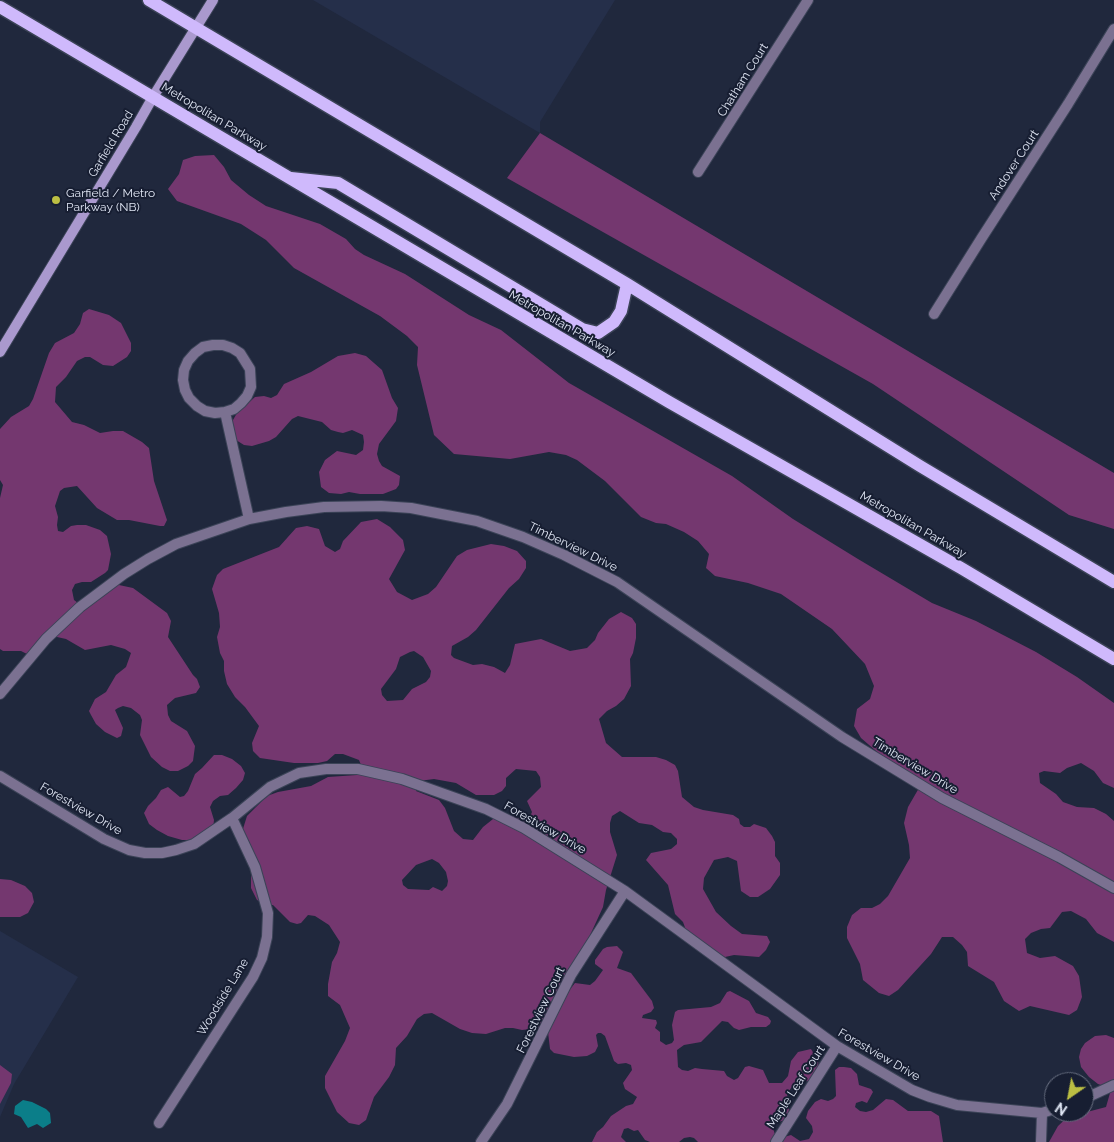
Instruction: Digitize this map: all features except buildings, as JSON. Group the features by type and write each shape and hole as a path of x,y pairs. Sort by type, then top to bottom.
{"main road":[{"path":"149,0 626,284 920,466 1114,582"},
{"name":"Garfield Road","path":"0,352 153,97 214,0"},
{"name":"Metropolitan Parkway","path":"0,7 669,402 961,568 1114,659"},
{"path":"286,177 338,183 582,329 598,333 614,322 621,311 626,284"}],"street":[{"name":"Chatham Court","path":"698,172 808,0"},
{"name":"Andover Court","path":"934,314 1114,29"},
{"path":"213,345 223,345 240,353 250,369 252,378 247,396 234,409 225,412 205,411 193,402 185,390 183,380 184,370 188,361 199,350 213,345"},
{"path":"225,412 249,519"},
{"name":"Timberview Drive","path":"0,694 46,639 80,606 124,574 176,544 249,519 324,507 382,506 411,508 446,514 477,521 523,536 617,582 842,737 942,798 1059,857 1114,888"},
{"name":"Forestview Drive","path":"0,776 104,839 129,850 145,853 162,853 194,844 232,818 270,787 299,773 326,769 358,770 402,779 486,809 524,828 626,891 837,1046 898,1082 930,1097 957,1105 1042,1113"},
{"name":"Woodside Lane","path":"159,1123 253,977 262,958 267,937 268,912 255,867 232,818"},
{"name":"Forestview Court","path":"481,1142 507,1104 571,976 626,891"},
{"name":"Maple Leaf Court","path":"776,1142 837,1046"},
{"path":"1094,1094 1114,1085"},
{"path":"1042,1113 1042,1142"}],"shaded area":[{"path":"313,0 615,0 540,122 540,133"},
{"path":"540,133 1114,473 1114,529 1069,515 873,384 507,178"},
{"path":"214,155 224,167 231,180 266,206 320,224 346,239 364,255 405,274 469,315 501,330 569,383 732,476 793,519 858,559 932,603 976,621 1036,652 1077,677 1114,703 1114,788 1103,783 1094,771 1081,763 1067,768 1060,773 1044,771 1039,773 1040,783 1056,794 1063,802 1077,807 1094,808 1106,814 1114,821 1114,942 1097,933 1086,919 1071,911 1062,912 1050,928 1031,933 1025,939 1027,953 1040,958 1055,956 1073,966 1079,976 1082,997 1077,1010 1069,1015 1030,1006 1019,1011 1004,1001 994,982 968,966 967,952 953,937 942,937 931,954 898,990 889,996 879,993 863,980 860,964 847,938 847,927 852,915 861,908 872,908 880,904 888,896 910,858 904,823 908,807 919,788 861,738 854,726 857,709 870,699 874,686 865,664 832,629 781,594 748,583 715,576 706,568 709,554 698,541 666,524 656,523 641,517 605,481 577,460 566,455 549,452 510,459 454,454 434,435 417,365 418,347 407,336 380,316 294,268 266,240 241,224 177,201 168,189 179,174 183,160 195,156"},
{"path":"89,309 109,315 121,323 131,343 131,351 127,357 113,366 103,365 90,357 77,361 56,387 55,402 72,422 84,425 100,433 123,431 149,448 154,481 167,520 164,526 160,526 129,520 117,520 97,508 77,486 64,488 60,491 55,506 58,517 58,531 63,532 71,526 86,525 100,530 107,536 111,554 108,570 91,582 75,584 72,590 74,600 78,603 115,585 133,588 167,613 171,621 168,637 197,679 200,687 196,693 175,698 167,705 171,721 187,731 195,746 193,761 178,771 170,771 162,767 151,757 140,735 142,720 140,715 131,708 123,706 115,710 123,728 121,736 117,738 105,732 96,724 89,711 95,699 106,692 116,675 126,667 131,653 111,645 85,650 66,639 57,637 52,637 29,655 21,651 3,651 0,649 0,498 3,485 0,480 0,429 11,417 29,406 49,353 55,343 74,333 80,324 83,313"},
{"path":"355,353 366,356 382,370 392,398 398,408 396,421 379,444 377,454 382,466 400,476 399,485 396,489 383,494 349,492 341,494 329,493 321,487 319,472 325,460 337,451 356,455 363,450 363,435 352,430 343,433 338,432 331,430 322,422 298,416 292,419 276,437 269,441 252,446 244,445 236,440 232,430 233,420 237,413 255,397 264,396 271,398 277,395 284,384 311,372 338,356"},
{"path":"377,519 390,527 403,540 405,550 389,579 397,592 412,600 428,594 436,587 457,556 467,550 491,544 504,546 517,551 526,561 526,568 519,579 509,588 476,630 452,646 451,655 454,658 473,665 482,664 494,667 505,673 510,665 515,644 541,639 570,651 587,648 595,640 609,619 621,612 632,618 636,624 636,638 630,659 631,686 624,699 599,719 606,743 622,757 656,757 675,765 678,771 682,797 694,807 733,815 739,819 740,824 744,827 750,827 754,824 766,828 775,842 775,856 780,863 780,875 770,889 758,897 750,897 741,891 737,861 728,857 714,860 704,878 703,889 716,912 742,934 767,936 770,942 766,950 759,957 734,955 725,957 706,951 687,933 683,922 675,914 668,885 646,860 651,853 671,849 677,844 677,839 671,833 663,832 652,825 639,823 620,811 612,816 610,832 617,855 606,890 603,907 586,944 568,992 575,983 590,985 595,981 603,970 595,964 595,960 603,949 617,946 623,952 617,968 631,973 652,1001 654,1008 651,1012 643,1015 642,1018 656,1020 655,1028 660,1032 660,1041 666,1045 674,1040 672,1025 675,1012 678,1010 711,1007 720,1003 727,992 730,991 749,1001 756,1013 768,1017 771,1021 770,1024 766,1027 751,1027 739,1030 728,1022 722,1021 701,1042 684,1045 677,1050 678,1067 682,1070 688,1071 695,1068 724,1071 727,1076 734,1080 738,1078 745,1067 749,1066 763,1070 769,1083 782,1083 788,1076 791,1061 798,1052 811,1049 818,1061 819,1070 811,1080 796,1084 787,1094 788,1116 785,1120 778,1122 774,1126 776,1135 781,1138 791,1135 800,1141 809,1139 813,1132 812,1126 806,1118 808,1111 815,1102 821,1099 828,1101 836,1096 835,1070 839,1067 844,1067 851,1068 857,1074 859,1085 871,1089 873,1092 867,1103 862,1101 856,1103 855,1107 860,1111 873,1110 886,1099 893,1100 908,1111 931,1111 939,1116 943,1142 698,1142 690,1137 684,1138 679,1142 650,1142 645,1140 638,1130 634,1131 628,1128 624,1129 621,1137 626,1142 592,1142 597,1132 611,1116 626,1106 633,1104 637,1097 625,1089 623,1083 632,1070 631,1065 626,1063 618,1064 614,1061 605,1036 601,1033 596,1035 598,1046 595,1052 587,1056 574,1057 554,1053 550,1049 548,1032 539,1028 522,1030 505,1028 486,1034 472,1033 460,1029 432,1013 424,1014 417,1019 407,1036 396,1048 395,1065 389,1077 374,1097 366,1120 359,1125 349,1123 337,1112 325,1088 325,1076 345,1041 350,1028 340,1005 328,996 332,962 340,942 329,925 315,916 308,915 301,923 297,924 290,922 273,905 266,905 257,900 251,888 254,865 242,832 247,816 267,796 311,786 328,777 357,775 363,770 359,760 343,754 335,754 327,761 318,763 294,763 260,758 253,751 252,743 259,726 235,697 227,684 224,661 220,653 217,637 220,627 219,613 212,589 217,575 223,569 279,547 296,528 307,526 319,529 325,546 335,552 340,549 343,541 361,522","holes":["414,651 423,657 431,671 430,677 426,682 412,689 403,700 387,701 382,695 381,689 396,669 400,657","516,769 536,771 540,777 541,787 527,801 532,812 529,819 523,820 505,813 498,815 483,827 473,840 463,839 454,831 445,808 439,800 416,791 419,781 434,779 456,783 476,795 494,795 502,791 506,786 506,778","432,859 439,863 446,872 447,886 442,891 433,887 429,890 408,889 403,885 402,880 416,865"]},
{"path":"214,755 222,755 232,759 241,766 245,773 243,780 228,795 220,796 213,801 210,807 214,820 213,829 194,840 182,840 168,836 149,824 144,813 161,790 168,787 180,797 184,796 195,774"},
{"path":"0,879 11,880 25,886 32,893 34,902 28,913 20,917 0,917"},
{"path":"0,931 78,977 14,1084 0,1117"},
{"path":"1106,1035 1114,1038 1114,1142 1049,1142 1062,1122 1094,1122 1094,1110 1106,1107 1110,1093 1104,1086 1094,1081 1094,1072 1085,1072 1081,1067 1079,1057 1085,1043 1095,1036"},
{"path":"0,1065 12,1074 11,1083 0,1104"},
{"path":"23,1100 46,1109 50,1113 51,1123 43,1128 37,1124 28,1128 21,1117 14,1114 15,1106"}],"place":[{"name":"Garfield / Metro Parkway (NB)","path":"56,200"}]}
